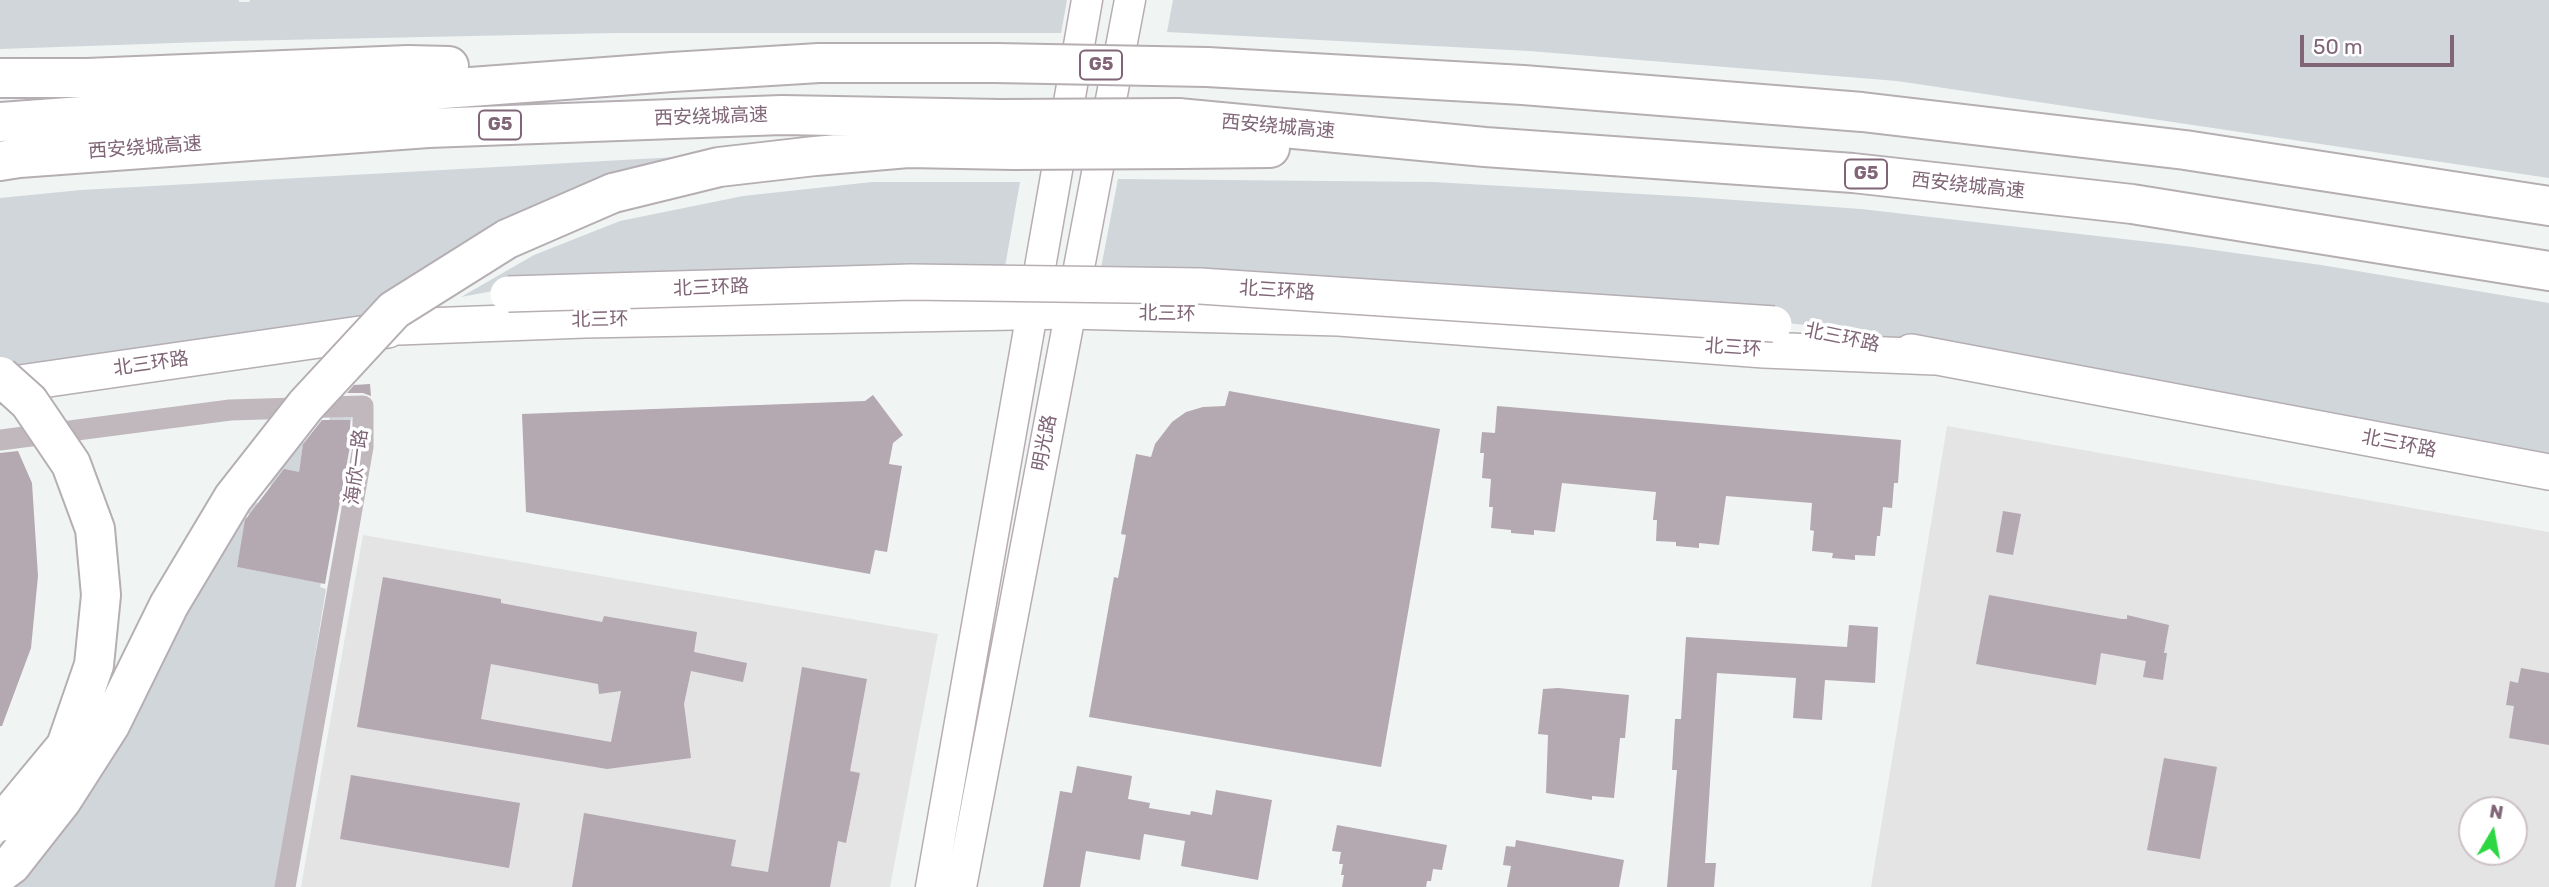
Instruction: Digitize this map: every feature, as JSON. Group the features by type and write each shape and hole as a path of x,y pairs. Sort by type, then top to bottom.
{"highway":[{"name":"西安绕城高速","path":"0,122 819,63 1207,67 1523,85 1862,112 2185,150 2549,206"},
{"path":"0,78 87,78 408,65 672,72"},
{"name":"西安绕城高速","path":"0,161 429,128 782,115 1007,134 1179,133 1485,147 1853,173 2132,204 2549,271"},
{"path":"0,873 11,865 62,800 110,725 169,605 226,510 306,405 394,310 507,239 613,193 719,167 908,148 1007,134"},
{"name":"北三环路","path":"0,386 376,333 508,295 911,282 1200,286 1774,324 1935,357 2549,472"},
{"name":"北三环","path":"399,327 584,320 1069,311 1339,318 1751,349 1935,357"},
{"path":"0,376 29,402 71,464 95,529 101,595 94,665 66,746 9,815 0,822"}],"main road":[{"name":"明光路","path":"931,887 1087,0"},
{"name":"明光路","path":"961,887 1130,0"}],"street":[{"name":"海欣一路","path":"0,440 230,410 363,406 363,447 285,887"}],"shaded area":[{"path":"0,0 1067,0 1061,33 615,33 0,49"},
{"path":"1173,0 2549,0 2549,178 1897,81 1529,51 1167,32"},
{"path":"731,154 523,223 355,333 13,369 0,359 0,198 81,190"},
{"path":"1118,179 1434,182 1861,209 2185,246 2321,265 2549,303 2549,459 1807,325 1618,308 1098,284"},
{"path":"872,182 1020,182 1003,278 509,288 461,297 534,255 620,221 743,196"},
{"path":"331,410 353,411 330,530 247,514 237,567 321,583 320,587 326,589 277,887 0,887 249,501 267,505 274,467 308,413 294,505 314,509"},
{"path":"1947,426 2549,532 2549,887 1871,887"},
{"path":"363,535 938,634 890,887 301,887"}],"building":[{"path":"370,384 371,396 347,393 354,385"},
{"path":"1229,391 1440,429 1381,767 1089,717 1114,577 1118,578 1126,535 1121,534 1136,454 1151,457 1155,444 1172,422 1186,412 1203,407 1225,406"},
{"path":"873,395 903,435 893,443 889,464 902,466 887,552 875,550 870,574 526,512 522,414 865,401"},
{"path":"1497,406 1901,440 1898,483 1894,483 1892,508 1883,507 1875,556 1855,555 1855,560 1832,558 1833,553 1812,551 1812,503 1726,496 1719,545 1699,543 1699,548 1676,546 1676,542 1656,541 1657,520 1653,520 1656,492 1562,483 1555,532 1534,530 1534,535 1511,533 1511,530 1491,528 1491,479 1482,478 1482,432 1495,433"},
{"path":"322,420 350,420 350,446 325,584 237,567 245,520 284,469 299,472 303,444"},
{"path":"18,451 32,483 38,576 31,648 0,726 0,453"},
{"path":"2003,511 2021,514 2013,555 1996,552"},
{"path":"383,577 501,599 501,603 602,622 604,616 697,632 694,652 747,663 743,682 691,671 684,704 691,758 607,769 357,727","holes":["491,664 598,684 599,694 621,691 611,742 481,719"]},
{"path":"1989,595 2122,619 2127,619 2127,615 2169,625 2163,680 2143,677 2146,661 2101,653 2096,685 1976,664"},
{"path":"1849,625 1878,627 1875,683 1825,680 1822,720 1793,718 1796,678 1717,673 1705,863 1716,863 1714,887 1667,887 1677,770 1672,770 1675,719 1681,719 1686,637 1847,647"},
{"path":"802,667 867,679 850,771 860,773 846,843 838,841 830,887 572,887 584,813 736,840 731,866 768,872"},
{"path":"2521,668 2549,673 2549,745 2509,738 2514,706 2506,705 2510,681 2518,683"},
{"path":"1543,689 1629,695 1625,738 1620,738 1614,798 1592,796 1592,800 1546,793 1548,735 1538,734"},
{"path":"2164,758 2217,767 2200,859 2147,850"},
{"path":"1077,766 1132,776 1128,799 1150,803 1149,808 1190,815 1191,811 1212,815 1216,790 1272,800 1258,880 1181,866 1185,841 1144,834 1140,860 1086,851 1080,887 1043,887 1060,791 1072,793"},
{"path":"351,775 520,803 509,868 340,839"},
{"path":"1337,825 1447,845 1442,870 1433,869 1431,881 1427,881 1426,887 1342,887 1343,864 1339,864 1341,852 1332,851"},
{"path":"1516,840 1624,860 1619,887 1507,887 1511,866 1503,865 1506,846 1515,847"}]}
